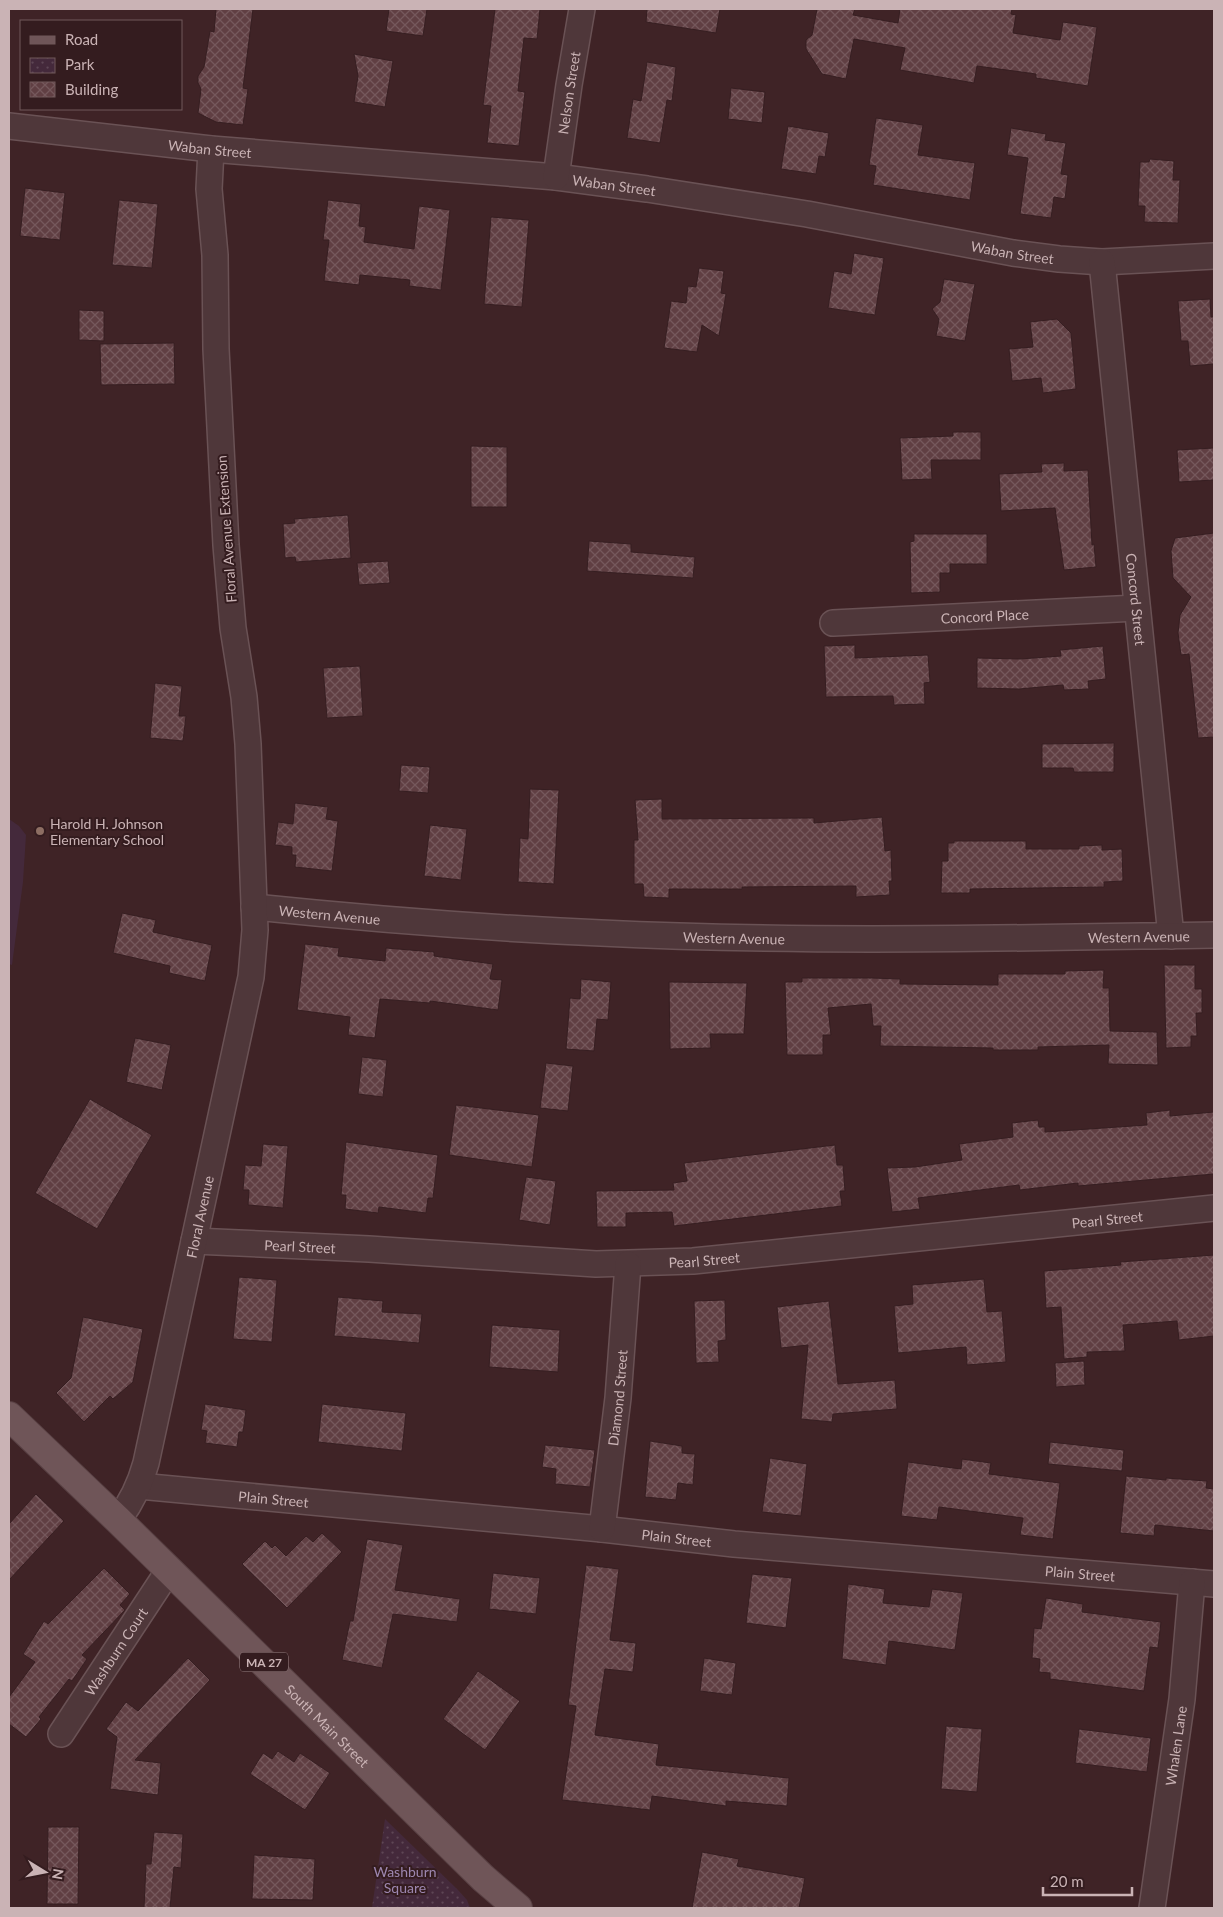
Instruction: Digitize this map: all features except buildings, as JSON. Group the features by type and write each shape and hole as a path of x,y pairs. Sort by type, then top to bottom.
{"main road":[{"name":"South Main Street","path":"9,1416 118,1520 483,1878 518,1908"}],"street":[{"name":"Nelson Street","path":"556,177 573,56 582,9"},
{"name":"Waban Street","path":"9,126 211,149 556,177 655,190 807,214 1013,253 1102,262 1214,256"},
{"name":"Floral Avenue Extension","path":"211,149 209,189 215,256 216,349 226,545 233,628 244,697 248,744 254,907"},
{"name":"Concord Street","path":"1102,262 1171,936"},
{"name":"Concord Place","path":"833,623 1137,608"},
{"name":"Western Avenue","path":"254,907 437,924 661,935 904,939 1214,935"},
{"name":"Floral Avenue","path":"118,1520 131,1502 139,1486 146,1463 250,977 255,930 254,907"},
{"name":"Pearl Street","path":"194,1241 368,1249 596,1264 628,1264 693,1261 1214,1208"},
{"name":"Diamond Street","path":"602,1529 618,1398 628,1264"},
{"name":"Plain Street","path":"139,1486 602,1529 744,1545 1044,1568 1203,1583"},
{"name":"Washburn Court","path":"61,1734 169,1570"},
{"name":"Whalen Lane","path":"1152,1908 1182,1699 1203,1583"}],"green space":[{"path":"9,819 19,826 26,835 23,882 12,965 9,964"},
{"name":"Washburn Square","path":"385,1819 458,1890 467,1900 470,1908 372,1908"}],"place":[{"name":"Harold H. Johnson Elementary School","path":"40,831"}]}
